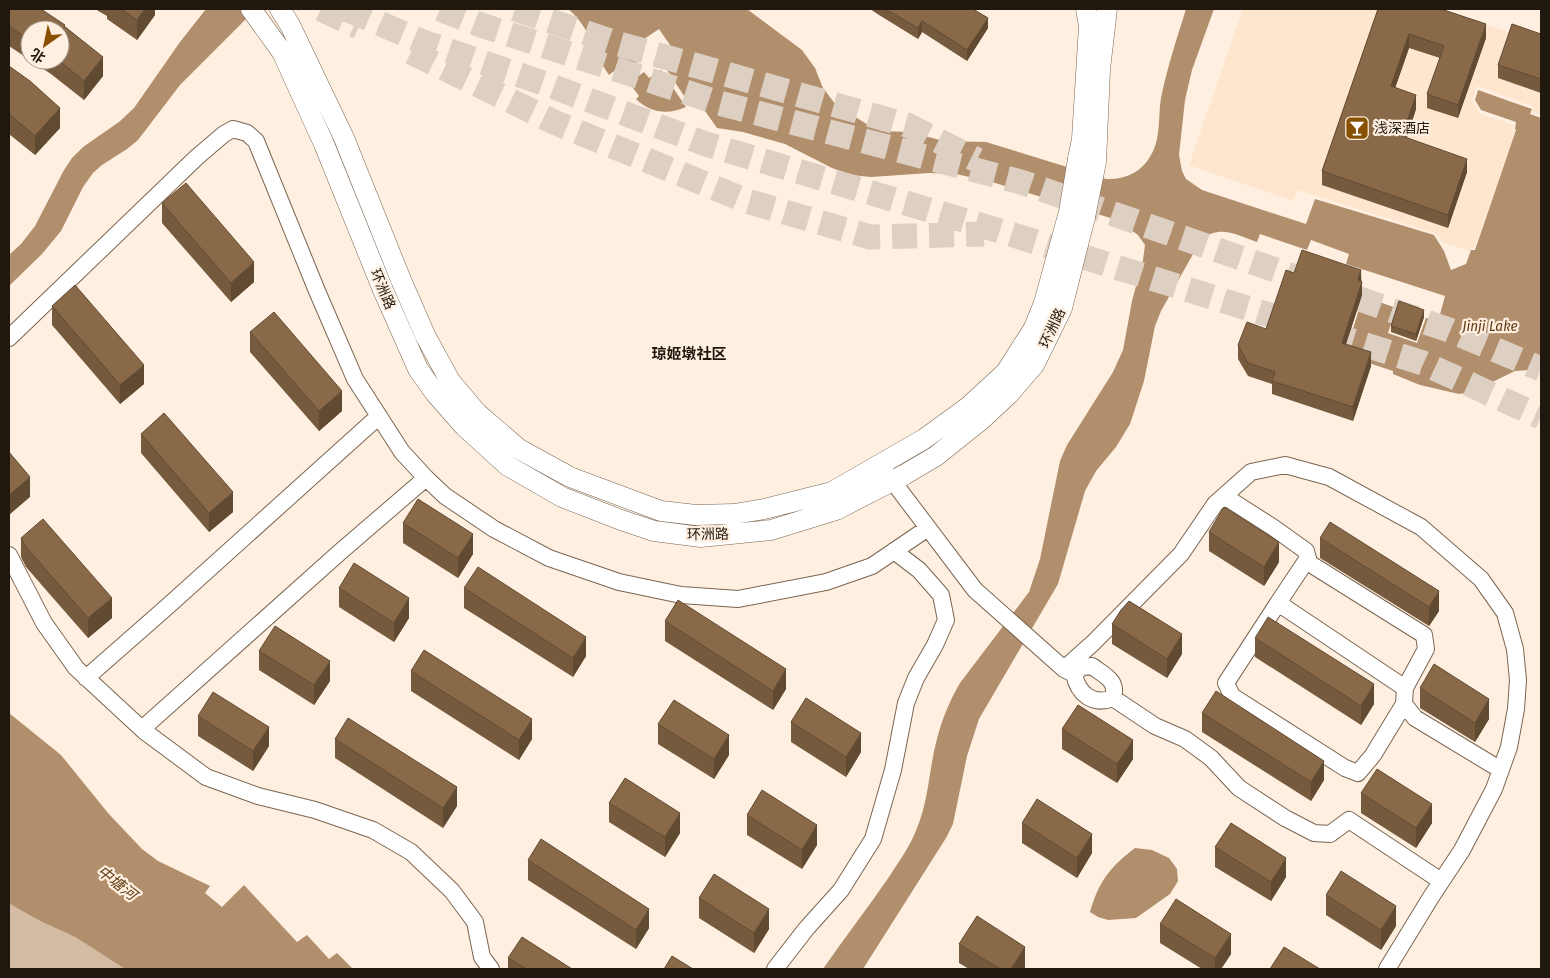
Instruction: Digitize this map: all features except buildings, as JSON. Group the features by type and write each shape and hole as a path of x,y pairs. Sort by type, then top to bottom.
{"street":[{"name":"环洲路","path":"280,9 290,25 344,138 401,280 438,360 450,381 477,413 519,449 570,477 661,511 696,514 734,514 764,509 832,492 924,439 968,407 1006,372 1034,328 1077,214"},
{"name":"环洲路","path":"256,15 282,52 324,144 383,290 418,369 435,394 464,426 508,466 562,497 654,531 701,537 771,530 836,510 893,481 936,456 981,420 1009,394 1034,365 1062,308 1100,69 1097,18"},
{"path":"9,338 197,157 224,134 233,129 247,133 256,141 317,291 355,378 402,452 445,496 494,529 549,558 619,582 681,595 738,599 826,582 872,566 928,528"},
{"path":"86,678 379,416"},
{"path":"880,463 975,590 1069,671 1084,695 1099,701 1112,698 1155,726 1184,740 1211,758 1239,788 1285,818 1314,833 1330,834 1349,820 1441,881"},
{"path":"1069,671 1093,643 1181,554 1215,504 1251,472 1286,465 1329,477 1421,527 1481,579 1505,613 1515,649 1518,680 1516,709 1509,747 1494,789 1462,850 1387,969"},
{"path":"142,729 340,552 426,478"},
{"path":"1224,496 1306,551 1308,558 1309,563 1424,636 1426,649 1405,688 1404,704 1373,755 1358,773 1345,768 1232,696 1226,683 1308,558"},
{"path":"775,969 806,929 841,890 873,839 893,770 906,703 916,678 935,645 946,620 941,595 919,570 894,551"},
{"path":"9,555 44,623 76,668 142,729 206,776 258,796 315,810 373,830 410,852 452,891 475,922 482,957 491,969"},
{"path":"1278,603 1405,688"},
{"path":"1069,671 1092,666 1112,681 1115,689 1112,698"},
{"path":"1404,704 1415,718 1501,770"}],"shaded area":[{"name":"浅深酒店","path":"1243,9 1439,9 1541,43 1541,115 1533,112 1534,107 1477,86 1472,101 1481,114 1514,125 1512,130 1515,131 1474,249 1470,248 1470,251 1442,242 1435,233 1297,190 1293,201 1189,165"},
{"path":"9,902 40,921 75,937 125,969 9,969"}],"water":[{"path":"206,9 256,9 180,85 138,140 93,173 83,187 61,231 42,254 9,286 9,255 21,244 35,226 72,158 83,147 119,122 134,108 180,42"},
{"name":"Jinji Lake","path":"568,9 747,9 802,50 815,68 823,88 836,105 873,128 882,131 909,132 944,141 986,142 1106,179 1113,179 1132,174 1138,170 1147,161 1154,149 1159,128 1163,87 1186,9 1214,9 1192,70 1185,100 1179,155 1182,171 1186,179 1202,190 1306,224 1315,199 1434,235 1444,251 1451,270 1466,264 1471,250 1475,250 1516,130 1516,122 1481,110 1475,100 1478,90 1532,109 1530,114 1541,118 1541,369 1515,371 1472,392 1459,394 1420,385 1393,374 1393,371 1345,355 1363,296 1396,308 1388,333 1417,343 1426,318 1433,320 1434,317 1439,318 1445,296 1346,264 1349,254 1311,240 1307,250 1260,234 1257,242 1228,232 1208,235 1201,240 1161,311 1155,326 1144,381 1130,424 1116,447 1096,471 1085,491 1058,584 979,719 967,756 953,824 946,838 863,969 823,969 889,877 914,834 924,806 939,732 956,689 1029,592 1040,559 1060,461 1067,445 1113,372 1123,350 1145,245 1138,235 1117,220 992,182 956,174 929,173 871,177 851,175 832,168 785,144 743,132 717,128 698,101 690,105 665,67 679,58 659,29 628,50 638,65 624,75 618,68 609,75 587,32 576,16"},
{"path":"661,70 686,107 666,112 653,110 636,99 639,96 629,83 644,72 649,78"},
{"name":"中塘河","path":"9,713 61,755 108,813 142,849 158,861 210,886 205,893 222,907 244,885 297,942 307,935 329,959 337,953 353,969 125,969 75,937 40,921 12,905 9,902"},
{"path":"1135,848 1152,850 1169,858 1177,869 1178,881 1170,894 1136,918 1108,920 1098,917 1090,912 1093,901 1106,875"}],"tunnel":[{"path":"321,9 359,27"},
{"path":"346,9 423,42 546,84 706,144 1007,233 1423,363 1541,417"},
{"path":"440,9 478,24 719,103 1021,182 1449,330 1541,369"},
{"path":"515,9 619,44 907,125 977,160"},
{"path":"411,52 556,123 747,201 870,237 984,234"}],"place":[{"name":"浅深酒店","path":"1357,128"}],"district":[{"name":"琼姬墩社区","path":"689,354"}]}
